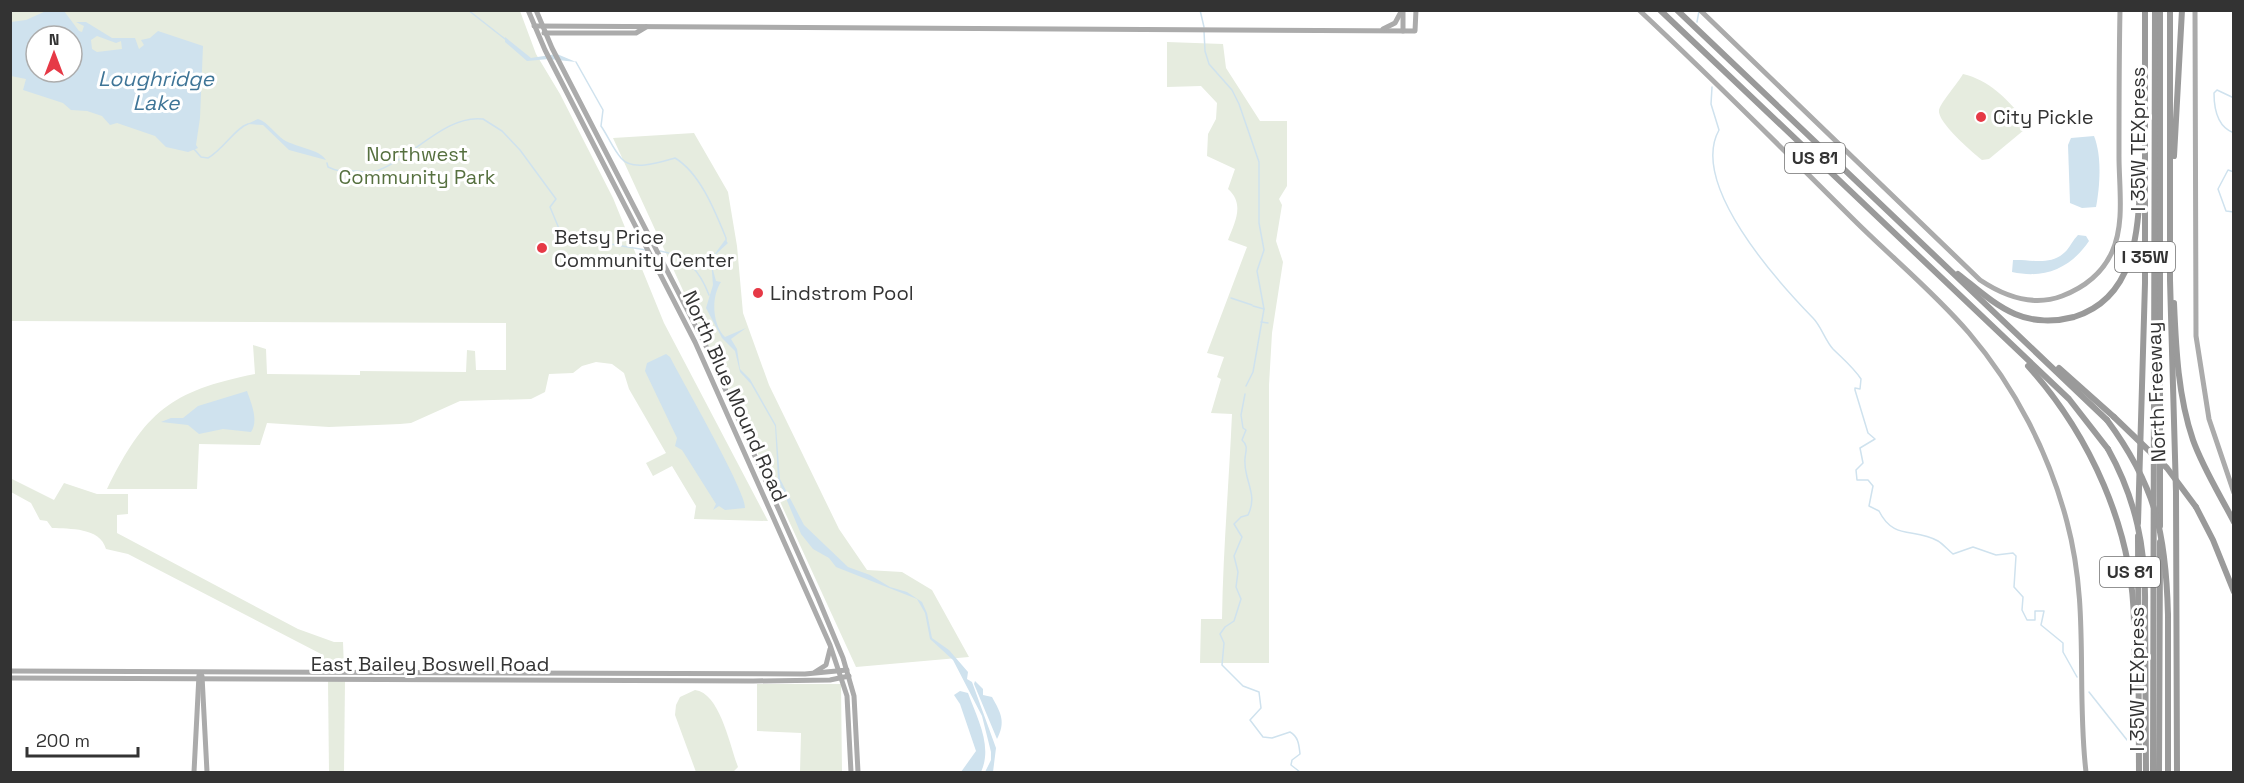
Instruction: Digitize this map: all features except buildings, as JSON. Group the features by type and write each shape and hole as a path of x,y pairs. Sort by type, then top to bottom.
{"highway":[{"name":"US 81","path":"1660,10 2001,337 2039,378 2077,434 2111,502 2131,580 2133,676 2138,689"},
{"name":"US 81","path":"1677,10 2003,322 2114,417 2160,460 2196,507 2213,540 2234,592"},
{"name":"North Freeway","path":"2139,772 2138,509 2145,283 2145,60 2141,51 2143,10"},
{"name":"I 35W TEXpress","path":"2153,772 2155,10"},
{"name":"I 35W TEXpress","path":"2159,772 2160,10"},
{"name":"North Freeway","path":"2170,10 2170,280 2176,492 2177,772"},
{"path":"2170,198 2173,191 2182,10"},
{"path":"1936,257 2004,309 2031,318 2054,320 2075,316 2107,298 2128,268 2136,239 2144,94"},
{"path":"2170,280 2173,286 2176,351 2187,417 2203,464 2234,522"},
{"path":"2003,322 2107,420 2131,452 2153,501 2164,545 2168,615 2168,772"},
{"path":"2001,337 2075,406 2108,449 2126,485 2140,531 2145,568 2146,772"}],"main road":[{"name":"North Blue Mound Road","path":"528,10 556,72 695,342 830,645 843,673 849,676 856,708 858,772"},
{"name":"North Blue Mound Road","path":"536,10 544,33 706,346 791,536 843,673 849,718 850,772"},
{"path":"1379,31 1395,23 1402,10"},
{"path":"1402,10 1403,31"},
{"path":"534,26 1415,31 1416,10"},
{"path":"1639,10 1959,322 1996,369 2023,412 2038,442 2061,500 2077,565 2082,606 2086,772"},
{"path":"1700,10 1980,280 1995,291 2014,298 2035,301 2056,298 2075,291 2103,267 2117,239 2119,224 2120,10"},
{"path":"2195,10 2196,336 2209,419 2234,493"},
{"path":"537,34 636,33 648,26"},
{"path":"782,539 791,536"},
{"path":"805,674 818,671 826,665 830,657 830,645"},
{"name":"East Bailey Boswell Road","path":"10,671 548,672 571,676 656,680 843,673"},
{"path":"75,671 75,678"},
{"path":"147,671 147,678"},
{"path":"200,671 207,772"},
{"path":"548,672 548,680"},
{"path":"656,680 660,676 681,673"},
{"name":"East Bailey Boswell Road","path":"10,678 548,680 571,676 681,673 843,673"},
{"path":"682,680 709,677 710,673"},
{"path":"194,772 201,678"}],"green space":[{"name":"Northwest Community Park","path":"10,11 520,11 536,54 560,94 613,198 664,323 768,521 694,519 696,506 672,466 653,476 646,463 666,453 629,389 624,373 612,364 596,362 582,366 573,373 549,374 545,392 531,399 460,401 411,423 329,427 267,423 260,445 199,444 197,489 107,489 134,441 163,409 201,388 255,374 253,345 266,349 267,374 360,375 360,371 466,372 467,350 475,351 476,370 506,370 506,323 11,321"},
{"path":"1167,42 1223,44 1226,68 1260,121 1287,121 1287,186 1279,199 1282,205 1276,241 1283,262 1272,333 1269,385 1269,663 1200,663 1201,619 1222,619 1232,414 1211,413 1221,379 1217,377 1224,357 1207,353 1247,247 1228,240 1237,213 1236,201 1228,189 1235,169 1207,156 1208,134 1216,119 1217,103 1201,86 1167,87"},
{"name":"City Pickle","path":"1963,74 1989,86 2024,119 2024,130 1989,159 1982,160 1956,137 1940,115 1940,107"},
{"path":"694,133 728,192 737,246 743,313 769,385 839,529 867,570 902,572 932,590 969,657 856,667 613,138"},
{"path":"10,478 54,500 64,483 97,494 128,494 128,514 117,515 117,533 298,629 334,642 343,642 344,669 324,669 323,655 128,554 106,549 103,542 91,533 75,529 52,528 47,521 40,520 31,503 11,492"},
{"path":"328,681 345,681 344,772 329,772"},
{"path":"757,684 841,684 842,772 800,772 801,733 757,731"},
{"path":"695,690 704,693 711,700 723,722 738,767 733,772 696,772 675,715 680,697"}],"water":[{"name":"Loughridge Lake","path":"46,11 64,11 74,24 24,24 24,79 11,76 11,22 26,20"},
{"name":"Loughridge Lake","path":"76,22 86,22 112,38 135,38 139,49 144,45 141,40 150,38 158,31 203,46 200,118 196,145 198,148 188,152 166,147 155,136 117,123 110,125 102,116 87,111 71,110 63,103 23,90 25,84 84,84 84,24","holes":["97,36 116,43 121,41 122,49 97,52 92,49 91,40"]},
{"path":"505,37 531,58 557,54 576,62 549,59 527,61 505,42"},
{"path":"258,119 284,140 318,153 326,160 289,150 263,125 247,124"},
{"path":"2094,136 2099,162 2096,207 2082,208 2070,203 2068,145 2071,138"},
{"path":"2078,235 2086,236 2089,241 2082,251 2065,265 2045,273 2012,272 2013,260 2055,259 2067,250"},
{"path":"725,240 728,243 714,256 713,270 716,281 721,282 714,303 715,318 725,337 746,328 731,339 737,349 740,369 750,379 776,425 780,479 804,525 848,567 870,575 890,587 907,592 922,602 927,613 932,638 949,650 968,672 967,679 972,682 996,748 993,772 985,772 991,760 991,752 982,716 953,660 930,639 925,613 917,599 836,567 829,558 813,549 801,534 778,479 775,426 751,384 740,372 735,351 722,338 706,308 713,285 711,259"},
{"path":"666,354 670,357 725,459 743,498 745,508 725,510 719,506 713,510 716,504 682,450 675,446 677,438 645,371 647,363"},
{"path":"247,391 254,417 251,432 223,429 199,434 188,425 161,422 171,418 183,418 198,406"},
{"path":"975,681 983,689 983,695 992,697 1000,713 1002,722 997,739 974,684"},
{"path":"960,691 968,693 985,742 981,772 961,772 976,751 960,704 954,695"}],"waterway":[{"path":"468,10 505,39"},
{"path":"1200,10 1204,27"},
{"path":"1697,22 1699,11"},
{"path":"1204,31 1205,51 1209,64 1232,90 1259,162 1259,223 1264,250 1257,271 1264,309 1253,372 1246,386"},
{"path":"576,62 603,110 601,126 615,151 626,162 632,164 655,163 675,158 684,165 706,194 722,227 726,242"},
{"path":"1712,87 1711,104 1719,130 1713,152 1716,177 1726,203 1741,230 1779,281 1816,321 1833,349 1861,379 1860,389 1855,388 1855,390 1868,433 1875,439 1860,448 1863,463 1856,470 1857,480 1868,480 1873,486 1869,506 1879,511 1891,526 1898,530 1929,537 1940,542 1953,554 1973,547 1996,555 2013,553 2016,556 2014,587 2023,597 2022,610 2027,620 2035,620 2035,611 2044,611 2041,625 2063,643 2063,652 2077,677"},
{"path":"2234,98 2217,90 2214,93 2220,122 2234,133"},
{"path":"327,163 328,167 338,170 373,172 400,159 454,124 469,119 483,119 502,131 520,150 556,199 550,207 560,231 577,243 598,242 646,250"},
{"path":"194,149 201,157 208,158 238,130 248,124"},
{"path":"2234,172 2228,170 2218,189 2226,211 2234,212"},
{"path":"660,251 685,260 701,279 709,295"},
{"path":"1231,298 1252,305"},
{"path":"1253,306 1264,309"},
{"path":"1261,322 1268,323"},
{"path":"1245,394 1241,415 1243,428 1246,430 1242,440 1246,448 1246,470 1252,501 1248,515 1241,517 1234,524 1242,537 1234,556 1238,572 1236,587 1241,599 1234,621 1220,634 1224,643 1222,665 1243,686 1259,692 1261,708 1250,720 1263,737 1272,738 1290,732 1295,736 1300,754 1292,760 1291,765 1300,772"},
{"path":"2089,692 2127,740"}],"place":[{"name":"City Pickle","path":"1981,117"},
{"name":"Betsy Price Community Center","path":"542,248"},
{"name":"Lindstrom Pool","path":"758,293"}]}
